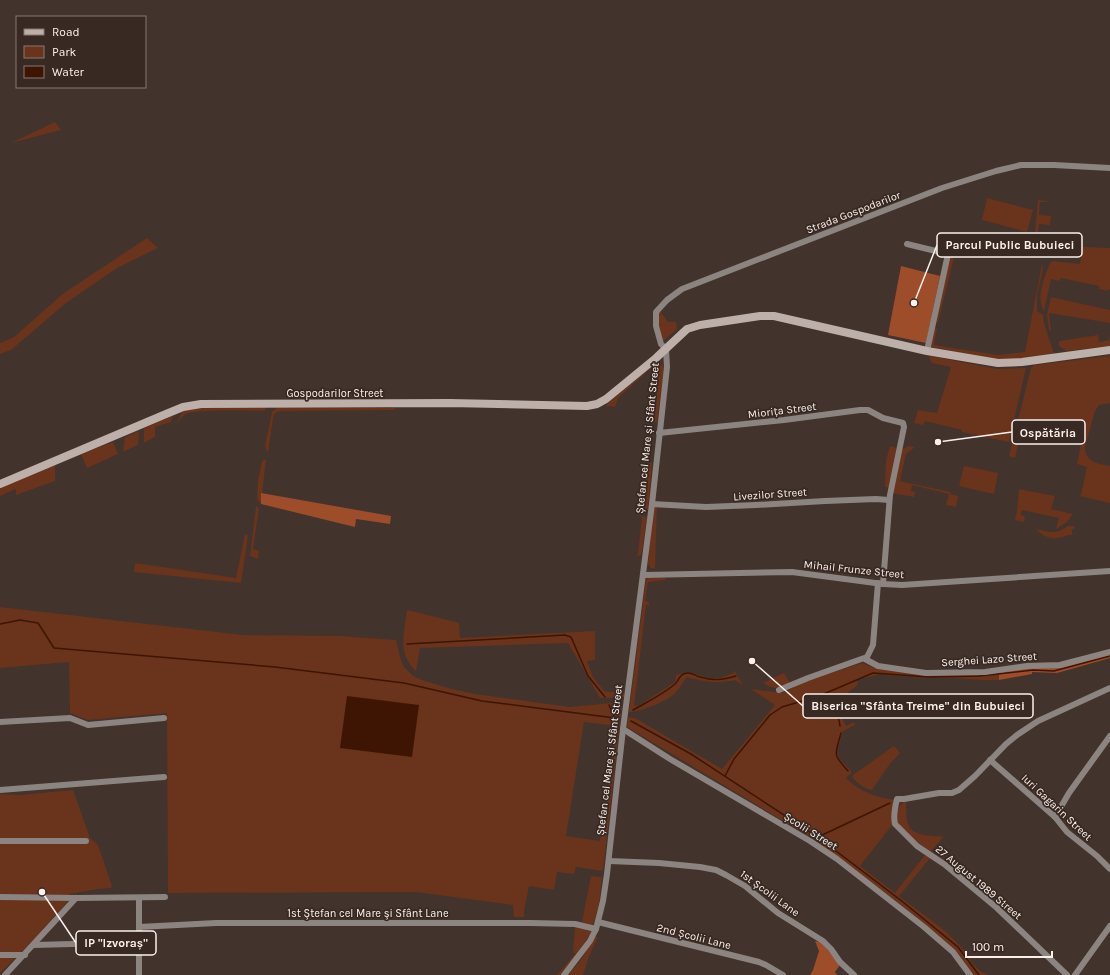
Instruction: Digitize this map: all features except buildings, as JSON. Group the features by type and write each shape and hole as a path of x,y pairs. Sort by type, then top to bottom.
{"street":[{"name":"Strada Gospodarilor","path":"666,349 661,344 658,335 656,326 656,312 667,300 682,290 934,191 996,171 1022,165 1110,168"},
{"path":"906,244 948,254 927,351"},
{"name":"Ștefan cel Mare și Sfânt Street","path":"564,975 581,954 596,928 609,861 623,729 652,504 667,367 666,349 681,334 692,327 767,316 927,351 991,362 1022,362 1110,350"},
{"name":"Gospodarilor Street","path":"0,484 166,414 184,407 201,404 450,403 561,406 592,405 606,399 666,349"},
{"name":"Miorița Street","path":"659,433 868,410 883,418 904,424 890,498"},
{"path":"779,690 808,678 865,659 870,654 873,644 881,584 890,498"},
{"name":"Livezilor Street","path":"652,504 713,507 890,498"},
{"name":"Mihail Frunze Street","path":"644,575 792,572 881,584 928,584 1110,571"},
{"name":"Serghei Lazo Street","path":"865,659 878,666 926,673 985,672 1027,666 1060,665 1110,652"},
{"path":"990,760 1006,744 1038,721 1110,688"},
{"path":"0,722 70,718 88,725 164,718"},
{"name":"Școlii Street","path":"623,729 670,759 810,841 837,860 924,927 953,952 970,975"},
{"path":"1055,817 1069,793 1110,736"},
{"name":"27 August 1989 Street","path":"990,760 959,790 952,793 939,793 897,799 894,816 896,824 917,846 944,864 998,908 1067,975"},
{"name":"Iuri Gagarin Street","path":"990,760 1055,817 1067,832 1110,868"},
{"path":"0,790 164,777"},
{"path":"0,841 86,840"},
{"name":"1st Școlii Lane","path":"609,861 659,863 716,870 745,886 778,913 823,940 840,962 854,975"},
{"path":"0,897 139,898 165,896"},
{"path":"6,975 76,898"},
{"path":"139,898 139,975"},
{"name":"2nd Școlii Lane","path":"598,922 759,962 783,975"},
{"name":"1st Ştefan cel Mare şi Sfânt Lane","path":"140,927 216,923 531,923 575,924 596,928"},
{"path":"1075,975 1110,926"},
{"path":"34,945 110,943"},
{"path":"0,955 25,955"}],"green space":[{"path":"55,122 61,130 11,143"},
{"path":"987,198 1033,210 1027,232 982,220"},
{"path":"1038,200 1047,201 1040,202 1039,215 1051,216 1050,225 1039,224 1037,244 1034,243"},
{"path":"147,238 158,248 117,268 66,303 11,350 0,354 0,343 14,337 64,293"},
{"path":"1082,247 1110,248 1110,289 1107,291 1099,289 1099,286 1061,278 1060,281 1051,279 1044,311 1040,300 1042,287 1050,263 1053,261 1080,264"},
{"path":"951,256 954,257 938,323 936,322"},
{"path":"1042,264 1043,269 1037,295 1037,311 1043,315 1054,354 1025,359 993,359 931,347 933,329 937,328 934,345 998,355 1025,352"},
{"path":"1051,297 1110,310 1110,323 1049,313 1051,331 1049,330 1047,315"},
{"path":"660,311 668,322 676,322 677,329 663,341 658,323 658,312"},
{"path":"1110,333 1110,346 1066,351 1059,346 1059,341 1098,335 1099,342 1109,340"},
{"path":"930,356 998,369 1026,368 1009,442 962,432 962,430 925,421 923,425 914,423 918,410 937,413 951,367 932,363 929,358"},
{"path":"1110,356 1110,403 1099,405 1095,411 1085,447 1087,456 1090,459 1097,463 1110,466 1110,503 1079,496 1081,495 1087,467 1077,464 1082,439 1022,428 1015,458 1009,456 1031,368 1034,365"},
{"path":"657,362 660,362 664,368 657,423 654,422 659,368 653,366 618,398 615,407 606,407 607,404"},
{"path":"266,407 265,411 191,412 182,417 173,432 182,412 194,408"},
{"path":"276,408 394,408 396,410 280,411 275,413 273,418 268,453 265,446 272,412"},
{"path":"173,416 171,422 155,427 155,437 144,443 144,428"},
{"path":"139,431 138,445 123,452 125,437"},
{"path":"113,442 118,454 87,468 81,454"},
{"path":"890,446 896,448 897,450 890,488 885,487 886,460"},
{"path":"909,446 915,447 906,454 900,481 950,492 950,494 958,496 956,507 946,505 949,494 912,485 911,491 915,492 914,497 892,493 901,450"},
{"path":"266,459 261,504 257,499 258,480 262,461"},
{"path":"648,463 652,463 648,510 639,509 642,508"},
{"path":"55,465 55,481 16,495 16,489 0,496 0,488"},
{"path":"964,466 998,473 994,494 959,486"},
{"path":"1019,489 1055,496 1051,509 1073,514 1067,522 1056,529 1059,518 1022,510 1021,515 1025,516 1024,522 1015,520"},
{"path":"256,506 259,508 253,549 259,551 258,559 250,556"},
{"path":"653,507 657,507 655,569 651,568 648,564"},
{"path":"638,515 647,517 642,552 641,555 635,556 638,554 642,517"},
{"path":"1068,526 1074,526 1074,529 1072,529 1072,535 1059,538 1048,537 1036,529 1056,532"},
{"path":"245,534 248,535 241,583 134,572 135,563 236,578"},
{"path":"649,577 665,578 666,580 648,582 645,601 649,602 649,605 646,605 634,706 638,706 675,682 676,675 688,672 710,678 720,678 734,673 734,670 743,685 735,680 711,682 687,677 677,691 669,698 646,708 629,712 646,580"},
{"path":"0,607 243,635 341,636 396,640 404,667 413,676 452,689 475,694 570,707 622,703 603,871 576,867 574,874 557,872 554,890 529,886 524,917 514,917 513,905 416,892 168,893 167,713 88,720 70,713 69,662 0,668","holes":["584,722 616,726 600,841 566,836"]},
{"path":"407,610 459,623 460,638 595,631 595,660 587,661 593,677 604,691 624,694 624,697 600,698 568,643 420,648 416,671 406,658 404,650 403,643"},
{"path":"862,663 877,669 927,674 999,673 999,680 928,678 881,674 857,680 858,685 835,702 846,726 854,722 855,725 843,731 837,751 838,757 852,772 846,778 862,790 882,798 895,800 893,824 860,866 895,893 926,854 931,857 899,896 932,920 955,940 980,971 989,975 973,975 960,956 948,944 896,901 815,840 627,727 628,717 635,718 722,769 775,705 751,689 783,693 806,681"},
{"path":"784,673 790,683 774,688 763,683"},
{"path":"894,746 900,753 889,765 872,790 861,786 853,778 853,775"},
{"path":"73,790 90,838 98,845 112,886 111,888 69,894 69,900 34,939 0,973 0,794 20,795"},
{"path":"906,801 907,821 911,829 920,834 944,836 931,851 910,837 897,823 896,819 898,809 901,804"},
{"path":"591,876 602,877 599,904 593,925 582,922"},
{"path":"575,927 592,931 576,956 560,975 557,975 576,953 573,953"},
{"path":"595,937 598,937 589,956 583,975 568,975 580,961"}],"shaded area":[{"path":"901,266 940,276 926,343 888,335"},
{"path":"261,493 391,516 390,524 356,519 355,527 261,504"},
{"path":"1110,653 1110,658 1057,673 1032,672 1032,674 999,680 999,673 1027,668 1059,667"},
{"path":"815,941 822,943 840,965 835,972 837,975 810,975 819,951"}],"water":[{"path":"347,696 419,705 412,757 340,748"}],"waterway":[{"path":"0,624 20,620 38,623 54,648 275,667 404,683 482,701 615,718"},
{"path":"407,644 565,635 571,637 588,676 605,697"},
{"path":"725,776 734,759 770,715 782,707 819,696 873,673 929,677 979,676 1033,670 1054,671 1110,656"},
{"path":"633,710 665,692 675,684 681,675 685,673 710,679 722,679 736,676"},
{"path":"827,693 839,720 840,726"},
{"path":"609,705 615,718"},
{"path":"631,721 691,754 819,838 903,902 958,947 979,975"},
{"path":"841,733 836,754 839,761 848,771"},
{"path":"818,837 890,803"}],"place":[{"name":"Parcul Public Bubuieci","path":"914,303"},
{"name":"Ospătăria","path":"938,442"},
{"name":"Biserica \"Sfânta Treime\" din Bubuieci","path":"752,661"},
{"name":"IP \"Izvoraș\"","path":"42,892"}]}
